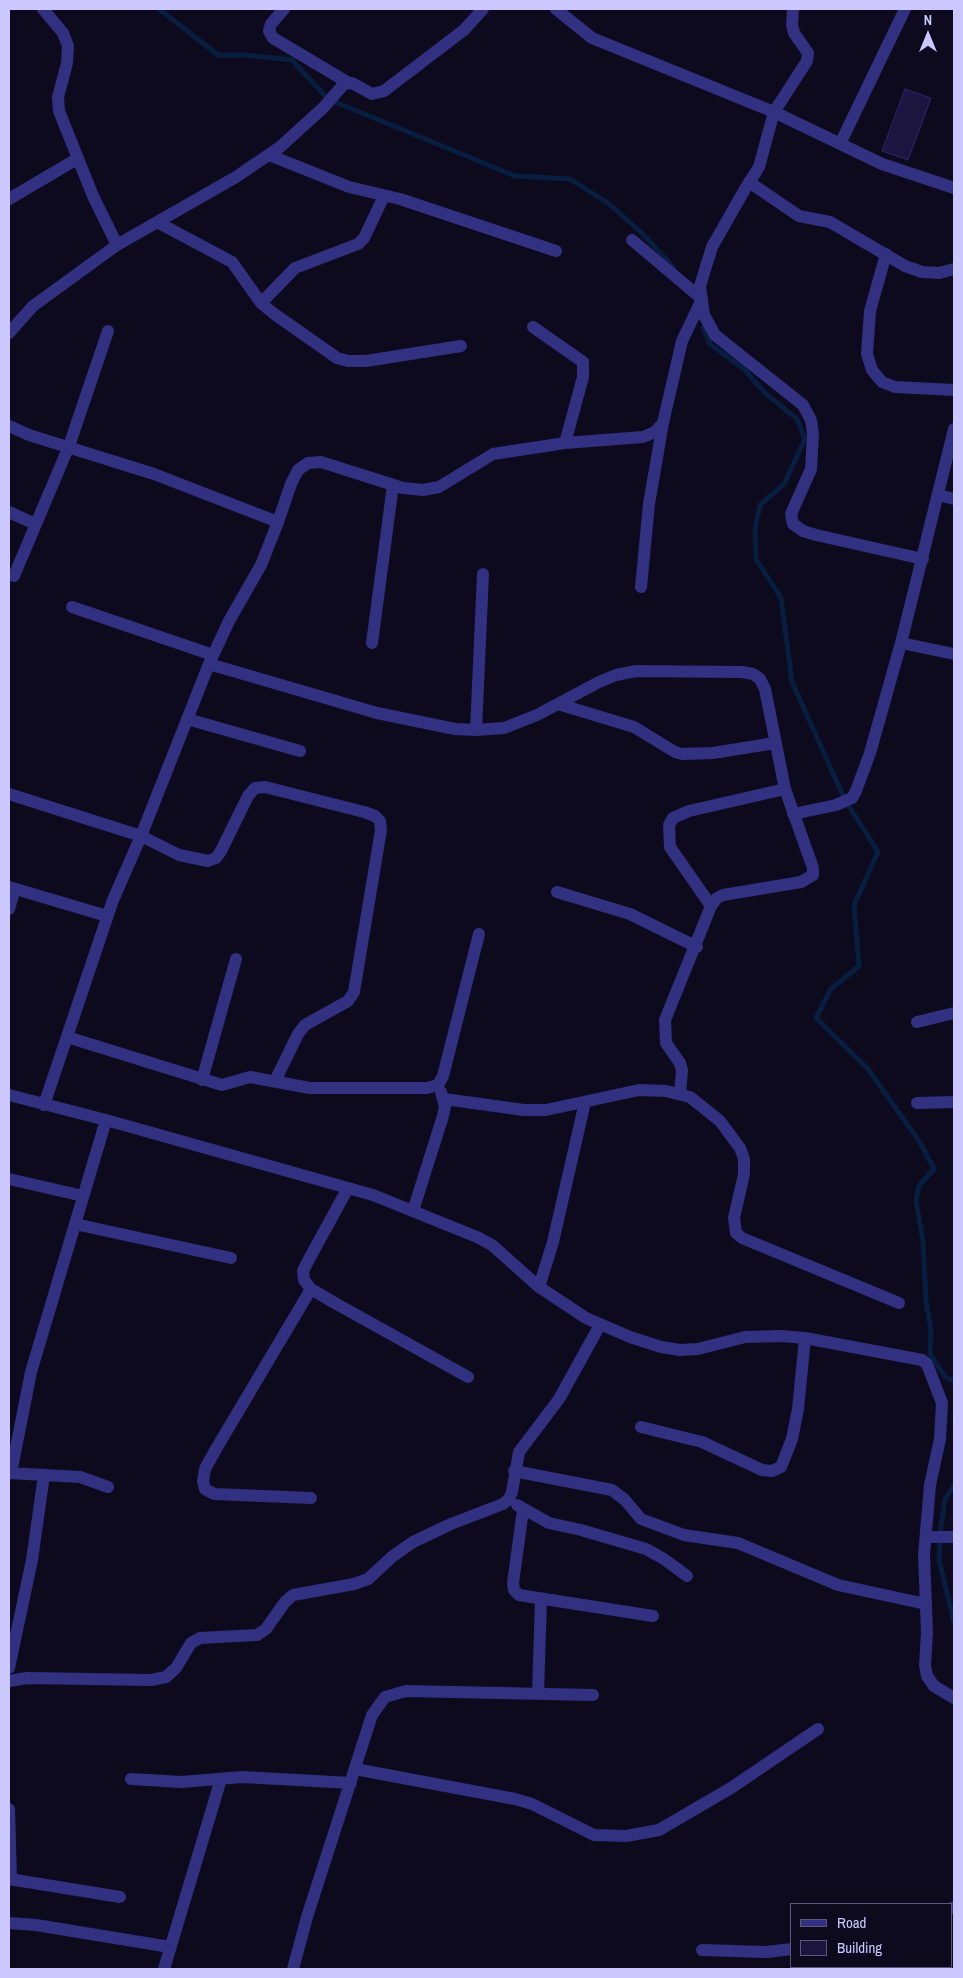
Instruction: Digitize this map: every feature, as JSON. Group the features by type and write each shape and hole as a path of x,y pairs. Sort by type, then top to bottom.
{"street":[{"path":"43,9 62,33 68,46 67,63 58,97 59,111 93,196 117,245"},
{"path":"284,9 270,24 269,31 273,38 344,85 372,94 384,91 464,30 483,9"},
{"path":"556,9 592,38 774,112 882,164 954,188"},
{"path":"792,9 794,33 808,53 807,60 774,112 759,167 712,247 700,286 704,315 715,335 803,405 811,420 813,434 811,469 791,514 793,524 803,531 816,535 923,559"},
{"path":"840,144 905,9"},
{"path":"9,333 33,306 117,245 269,156 323,108 344,85"},
{"path":"269,156 348,187 400,199 556,251"},
{"path":"9,199 77,159"},
{"path":"750,182 799,216 830,222 922,272 940,273 954,269"},
{"path":"261,303 295,268 358,244 364,238 384,196"},
{"path":"157,222 232,262 261,303 328,353 348,361 366,361 461,346"},
{"path":"632,240 702,299"},
{"path":"886,254 870,311 867,354 872,370 882,382 895,387 954,390"},
{"path":"641,587 649,504 663,423 682,341 702,299"},
{"path":"533,327 583,362 583,377 565,443"},
{"path":"14,576 69,446 108,330"},
{"path":"44,1105 107,916 141,836 211,659 229,621 261,565 298,470 308,463 322,462 393,485 423,490 439,487 493,454 565,443 643,437 655,432 663,423"},
{"path":"9,426 29,435 154,474 278,522"},
{"path":"793,814 836,805 852,798 870,753 901,644 954,429"},
{"path":"372,643 393,485"},
{"path":"938,495 954,499"},
{"path":"9,512 35,524"},
{"path":"476,730 483,574"},
{"path":"72,607 211,659 378,713 455,728 476,730 504,728 616,675 636,671 742,672 754,674 760,679 765,689 785,789 813,868 813,875 809,879 723,895 717,898 711,906 697,947 665,1020 666,1043 680,1063 682,1070 680,1094"},
{"path":"901,644 954,654"},
{"path":"558,704 634,727 675,752 682,754 713,753 776,743"},
{"path":"188,719 300,751"},
{"path":"9,794 141,836 179,855 208,861 216,858 248,796 255,788 265,787 364,812 375,816 380,821 382,830 354,992 348,1001 305,1025 298,1034 275,1081"},
{"path":"711,906 670,847 669,825 673,818 689,811 785,789"},
{"path":"9,909 12,888 107,916"},
{"path":"557,892 630,914 697,947"},
{"path":"67,1038 222,1085 250,1077 310,1088 427,1088 438,1085 443,1076 462,1010 479,934"},
{"path":"202,1080 236,958"},
{"path":"918,1022 954,1013"},
{"path":"413,1211 443,1116 444,1099 438,1085"},
{"path":"444,1099 524,1110 546,1110 639,1090 666,1091 680,1094 698,1102 720,1121 740,1148 744,1158 744,1174 734,1218 736,1233 742,1238 899,1303"},
{"path":"9,1095 106,1120 348,1188 413,1211 492,1245 538,1287 600,1325 661,1347 680,1350 698,1349 745,1336 805,1338 922,1360 927,1364 942,1403 942,1418 930,1485 925,1665 927,1676 934,1686 954,1698"},
{"path":"538,1287 553,1242 585,1102"},
{"path":"918,1103 954,1102"},
{"path":"106,1120 15,1420 10,1473 80,1477 108,1487"},
{"path":"9,1179 84,1196"},
{"path":"348,1188 304,1271 304,1280 311,1289 468,1377"},
{"path":"75,1224 231,1258"},
{"path":"311,1289 216,1449 205,1470 203,1481 205,1489 214,1494 311,1498"},
{"path":"9,1681 27,1678 151,1680 166,1677 176,1668 192,1643 200,1638 257,1635 266,1629 285,1602 293,1595 354,1584 368,1579 393,1556 413,1542 451,1524 495,1508 509,1499 519,1452 559,1399 600,1325"},
{"path":"641,1427 702,1442 762,1470 772,1471 780,1467 792,1439 798,1408 805,1338"},
{"path":"514,1471 612,1490 625,1500 635,1514 642,1519 684,1535 738,1543 838,1585 926,1604"},
{"path":"9,1668 32,1560 44,1475"},
{"path":"509,1499 523,1510 549,1524 581,1530 646,1549 664,1559 687,1576"},
{"path":"523,1510 514,1590 519,1596 653,1616"},
{"path":"930,1537 954,1537"},
{"path":"538,1694 541,1599"},
{"path":"294,1969 307,1917 372,1715 378,1705 393,1693 406,1691 593,1695"},
{"path":"355,1769 515,1799 532,1804 594,1835 626,1836 659,1830 731,1788 818,1729"},
{"path":"131,1779 181,1782 242,1777 351,1783"},
{"path":"164,1969 221,1779"},
{"path":"9,1809 10,1879 120,1896"},
{"path":"9,1923 36,1925 170,1947"},
{"path":"702,1950 767,1952 790,1949"}],"building":[{"path":"905,89 931,98 908,160 882,151"}],"waterway":[{"path":"159,9 218,55 245,55 292,60 328,99 515,176 570,179 608,203 642,233 674,268"},
{"path":"703,328 710,344 744,369 764,392 797,419 805,439 784,484 760,505 755,529 756,559 781,598 792,682 845,800 878,852 854,905 859,966 831,989 816,1018 868,1069 921,1144 934,1169 919,1186 916,1201 923,1241 926,1301 931,1330 930,1354 945,1377 954,1381"},
{"path":"954,1485 945,1499 939,1560 954,1622"}]}
